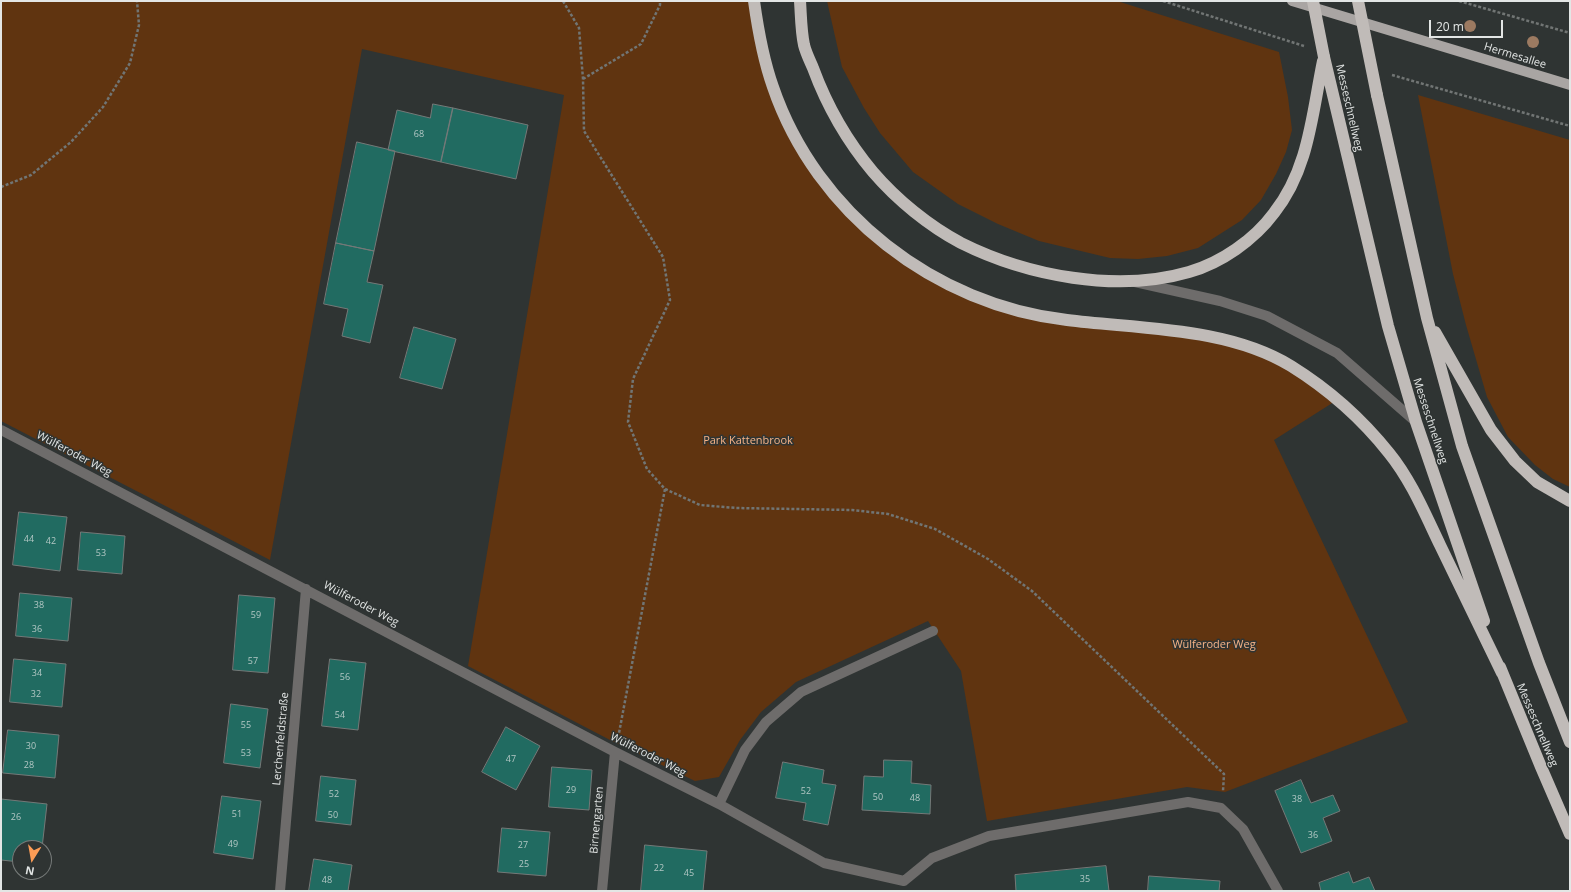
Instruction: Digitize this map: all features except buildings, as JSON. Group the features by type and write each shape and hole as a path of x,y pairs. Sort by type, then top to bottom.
{"highway":[{"path":"754,1 764,57 774,89 788,123 804,152 824,183 848,210 876,237 910,263 938,280 970,295 1002,307 1037,316 1179,331 1230,342 1264,353 1289,365 1318,385 1362,423 1390,454 1415,493 1502,673"},
{"path":"800,1 804,45 818,82 834,116 874,174 899,198 928,222 953,238 988,256 1023,267 1059,275 1096,280 1132,282 1164,278 1191,272 1215,262 1257,233 1275,213 1291,188 1308,142 1324,80"},
{"name":"Messeschnellweg","path":"1313,1 1324,57 1324,80 1388,326 1416,422 1502,673 1570,834"},
{"name":"Messeschnellweg","path":"1358,1 1377,95 1427,318 1462,446 1539,663 1570,742"},
{"path":"1427,318 1491,430 1515,462 1537,482 1570,501"}],"main road":[{"name":"Hermesallee","path":"1292,1 1570,85"}],"street":[{"path":"1132,282 1220,301 1267,316 1337,353 1416,422"},
{"name":"Wülferoder Weg","path":"2,432 306,589 615,752 719,804 824,863 904,886 932,858 989,836 1188,802 1221,808"},
{"name":"Lerchenfeldstraße","path":"280,891 306,589"},
{"path":"719,804 745,750 766,722 801,692 933,631"},
{"name":"Birnengarten","path":"602,891 615,752"},
{"path":"1221,808 1243,829 1278,891"}],"path":[{"path":"1,188 31,176 71,142 103,107 130,63 139,25 138,1"},
{"path":"564,1 579,28 583,79 584,131 663,257 670,300 633,379 628,422 647,470 665,489 700,505 736,508 852,510 888,514 935,529 988,559 1037,596 1224,774 1221,808"},
{"path":"583,79 641,44 660,5 660,1"},
{"path":"1459,1 1570,33"},
{"path":"615,752 665,489"}],"green space":[{"name":"Park Kattenbrook","path":"1,1 754,1 774,89 824,183 910,263 1002,307 1146,327 1264,353 1337,400 1274,440 1408,722 1225,792 1187,787 987,821 961,671 928,621 796,682 761,712 740,740 719,777 695,781 612,741 468,666 564,95 362,49 270,560 1,421"},
{"path":"827,1 1117,1 1279,52 1288,97 1292,130 1286,152 1276,174 1261,200 1242,220 1198,248 1167,256 1138,259 1110,258 1039,241 998,224 958,204 913,172 880,133 864,108 842,67"},
{"path":"1418,95 1570,140 1570,487 1553,479 1535,465 1508,437 1487,397 1453,274"}]}
